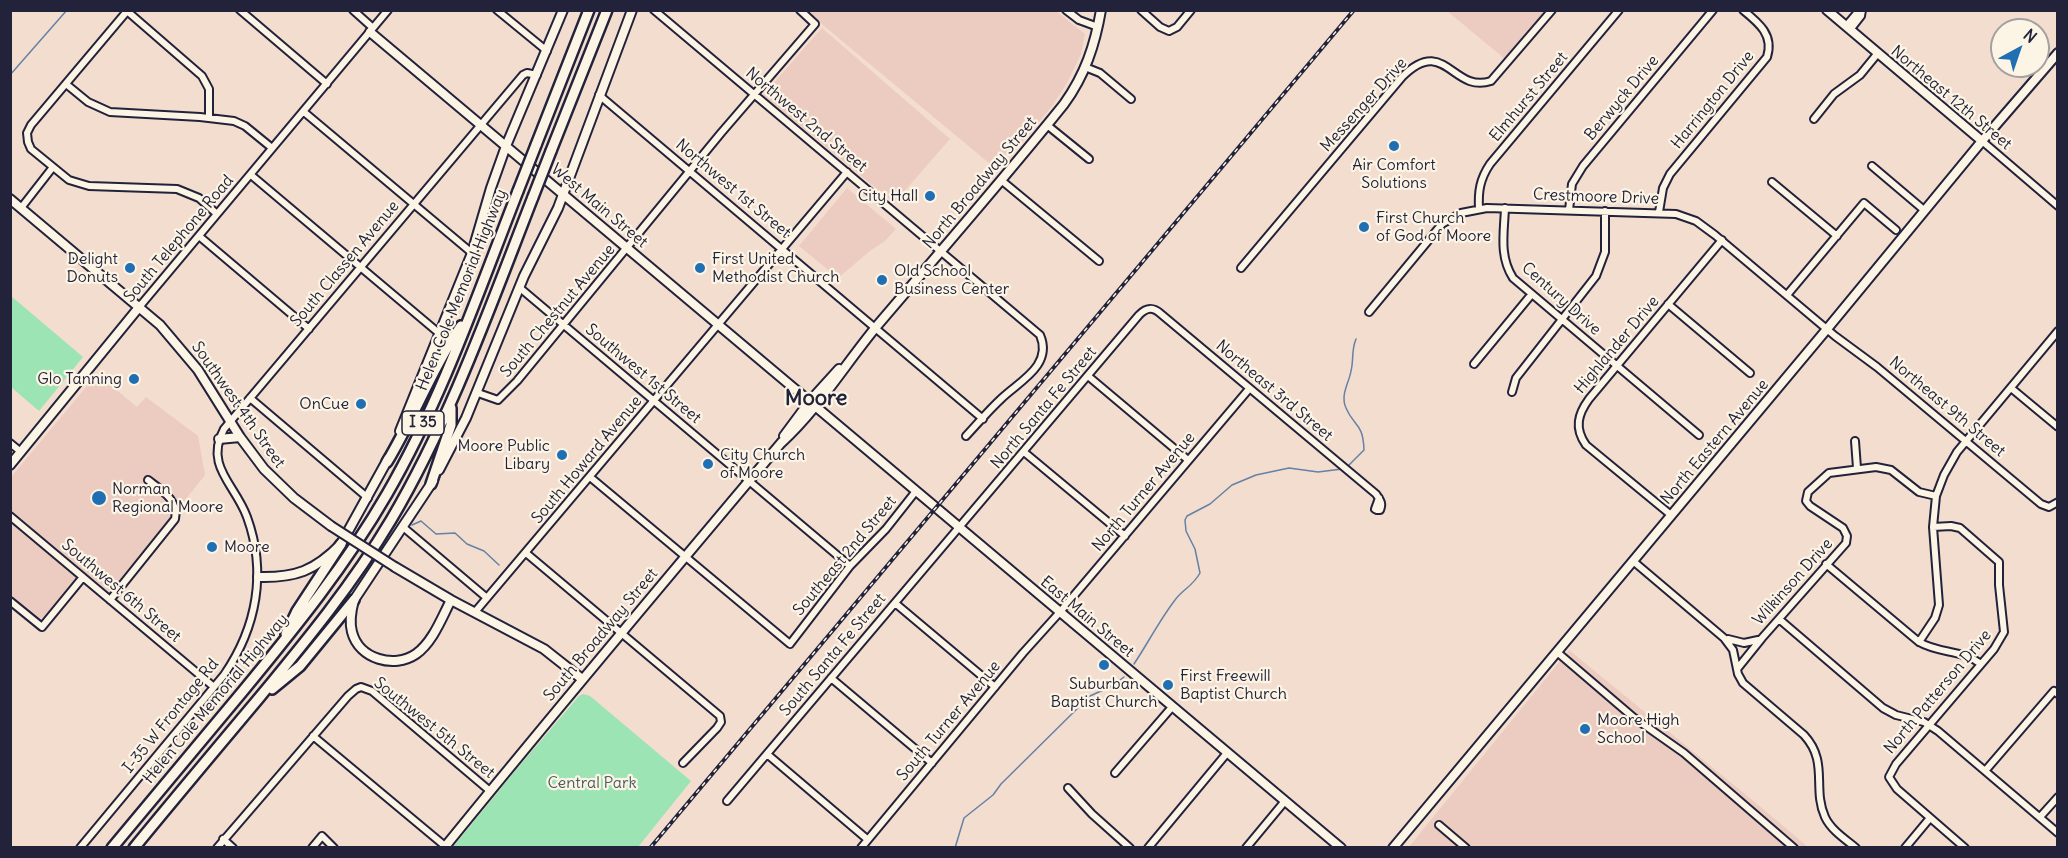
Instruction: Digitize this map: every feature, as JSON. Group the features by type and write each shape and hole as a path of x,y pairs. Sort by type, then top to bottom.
{"highway":[{"name":"Helen Cole Memorial Highway","path":"112,848 279,648 346,559 388,493 439,390 589,10"},
{"name":"Helen Cole Memorial Highway","path":"134,848 309,637 360,568 401,502 429,451 450,404 607,10"},
{"path":"387,462 406,430 444,351 471,311"},
{"path":"431,484 451,425 450,404"},
{"path":"279,648 297,611 341,544"},
{"path":"252,706 300,666 354,600"}],"main road":[{"path":"258,577 284,577 305,571 322,562 341,544 368,498 387,462 440,334 472,253 491,188 563,10"},
{"path":"451,600 425,646 413,656 394,662 376,658 365,651 352,633 350,622 354,600 431,484 478,393 520,288 564,194 599,95 633,10"},
{"name":"North Broadway Street","path":"812,404 1069,97 1093,49 1101,10"},
{"name":"Northeast 12th Street","path":"1827,10 1982,141"},
{"name":"West Main Street","path":"372,30 812,404"},
{"name":"North Eastern Avenue","path":"1393,848 1924,210 2058,53"},
{"name":"Southwest 4th Street","path":"10,199 140,306 177,343 198,369 240,437 264,469 282,488 312,513 395,567 451,600 546,650 582,679"},
{"name":"South Telephone Road","path":"10,465 140,306"},
{"name":"South Broadway Street","path":"445,847 621,632 749,480 796,429 812,404"},
{"name":"East Main Street","path":"812,404 1341,848"},
{"path":"219,439 240,437"}],"street":[{"path":"240,10 327,84"},
{"name":"West Main Street","path":"353,10 372,30"},
{"name":"South Telephone Road","path":"140,306 388,10"},
{"path":"497,10 547,51"},
{"name":"Northwest 2nd Street","path":"654,10 1037,331 1044,344 1041,360 1024,381 1004,396 966,436"},
{"name":"South Chestnut Avenue","path":"478,393 496,400 501,399 564,325 815,24 800,10"},
{"path":"1066,10 1079,20 1098,27"},
{"path":"1141,10 1160,27 1169,31 1177,27 1191,10"},
{"name":"Messenger Drive","path":"1241,268 1402,77 1414,66 1429,61 1438,63 1470,82 1491,81 1552,10"},
{"name":"Elmhurst Street","path":"1479,208 1480,183 1486,171 1619,10"},
{"name":"Berwyck Drive","path":"1569,210 1572,184 1583,166 1713,10"},
{"name":"Harrington Drive","path":"1659,212 1663,188 1670,174 1767,57 1769,47 1767,35 1761,25 1743,10"},
{"path":"209,118 209,89 202,76 127,11 31,125 27,139 31,148 53,167 69,180 81,185 184,190 204,201 217,214"},
{"path":"1848,28 1861,16 1862,11"},
{"path":"1814,119 1839,90 1860,75 1878,53"},
{"path":"1085,67 1100,73 1131,99"},
{"name":"South Classen Avenue","path":"230,421 523,75 527,73 537,75"},
{"path":"66,84 88,102 110,112 227,119 239,123 272,148"},
{"name":"Northwest 1st Street","path":"599,95 983,418"},
{"path":"304,112 472,253"},
{"path":"1047,124 1089,159"},
{"name":"Northeast 12th Street","path":"1982,141 2058,206"},
{"path":"1872,166 1924,210"},
{"path":"21,208 53,167"},
{"name":"South Howard Avenue","path":"475,612 655,402 847,172"},
{"path":"251,175 440,334"},
{"path":"1001,180 1099,261"},
{"path":"1772,182 1837,236"},
{"path":"1787,295 1864,203 1896,230"},
{"name":"Crestmoore Drive","path":"1369,312 1442,224 1456,215 1479,208 1659,212 1689,218 1702,225 1827,329"},
{"name":"Century Drive","path":"1505,208 1503,243 1506,265 1514,278 1699,435"},
{"path":"1512,392 1516,378 1592,283 1601,267 1605,252 1605,211"},
{"path":"199,237 309,329"},
{"name":"Highlander Drive","path":"1671,516 1589,448 1580,434 1578,419 1583,406 1722,240"},
{"name":"Southwest 1st Street","path":"520,288 850,566"},
{"path":"1474,364 1532,295"},
{"path":"1668,304 1750,373"},
{"name":"North Santa Fe Street","path":"960,528 1139,315 1150,308"},
{"name":"Northeast 3rd Street","path":"1150,308 1161,314 1356,476 1379,498"},
{"name":"Northeast 9th Street","path":"1827,329 1864,356 2041,504 2049,507 2058,502"},
{"path":"1919,642 1935,618 1939,605 1933,527 1936,496 1948,466 1966,441 2058,331"},
{"path":"1088,376 1188,460"},
{"path":"2011,388 2058,427"},
{"name":"North Turner Avenue","path":"1060,612 1250,389"},
{"path":"250,398 368,498"},
{"path":"219,439 230,421"},
{"name":"I-35 W Frontage Rd","path":"80,848 214,687 231,664 247,632 255,602 258,577 255,548 242,504 217,462 216,450 219,439"},
{"path":"1855,441 1857,468"},
{"path":"10,443 21,452"},
{"path":"1024,452 1125,536"},
{"name":"Wilkinson Drive","path":"1737,669 1846,543 1846,533 1843,528 1810,506 1806,495 1829,472 1876,466 1887,469 1919,492 1936,496"},
{"path":"590,477 686,556"},
{"path":"110,600 172,523 176,513 176,508 169,497 148,480"},
{"name":"Southeast 2nd Street","path":"686,556 790,644 850,566 916,491"},
{"name":"Southwest 6th Street","path":"10,516 214,687"},
{"name":"North Patterson Drive","path":"1933,527 1951,525 1960,528 1999,562 2004,632 2001,640 1892,769 1889,777 1897,789 1965,848"},
{"path":"403,527 487,598"},
{"name":"South Santa Fe Street","path":"727,801 960,528"},
{"path":"526,553 720,716 721,722 717,728 683,763"},
{"path":"1634,561 1725,638 1733,650 1738,674 1743,682 1804,735 1812,745 1817,756 1825,816 1836,831 1856,848"},
{"path":"1826,564 1919,642 1931,649 1968,656 1981,664"},
{"path":"10,601 42,627 83,577"},
{"path":"895,603 995,687"},
{"name":"South Turner Avenue","path":"861,848 1060,612"},
{"path":"1779,619 1883,708 1896,715 1918,720 1938,731 2058,833"},
{"path":"1725,638 1744,643 1762,638"},
{"path":"1557,652 1633,717 1684,753 1794,848"},
{"path":"831,678 932,763"},
{"name":"Southwest 5th Street","path":"313,736 352,692 361,687 372,691 490,791"},
{"path":"1985,771 2056,692"},
{"path":"1115,773 1172,707"},
{"path":"217,848 313,736 445,847"},
{"path":"1148,848 1227,753"},
{"path":"767,754 867,839"},
{"path":"1068,788 1092,814 1130,848"},
{"path":"2040,817 2058,797"},
{"path":"1246,848 1285,801"},
{"path":"1905,848 1930,818"},
{"path":"1439,825 1466,848"},
{"path":"312,848 321,836 334,848"},
{"path":"223,839 233,848"}],"shaded area":[{"path":"806,11 1056,11 1085,34 1081,54 1067,83 1052,106 1014,152 1007,154 995,168"},
{"path":"1447,11 1546,11 1505,59"},
{"path":"822,28 950,139 894,203 763,95"},
{"path":"847,188 896,229 885,241 838,278 799,246"},
{"name":"Norman Regional Moore","path":"97,374 137,407 146,397 198,436 205,475 111,593 83,571 38,620 11,597 11,477"},
{"name":"Moore High School","path":"1569,650 1762,808 1808,847 1408,848"}],"green space":[{"path":"11,296 83,357 39,411 11,387"},
{"name":"Central Park","path":"583,694 590,696 691,781 638,847 453,847 515,771"}],"waterway":[{"path":"10,75 67,10"},
{"path":"1347,467 1364,450 1362,434 1344,403 1356,339"},
{"path":"1134,664 1169,608 1200,573 1195,549 1186,531 1187,516 1210,504 1232,485 1256,475 1289,468 1318,472 1342,469"},
{"path":"412,525 421,521 436,534 455,533 467,544 484,551 499,565"},
{"path":"955,848 964,818 993,795 1001,784 1090,696 1112,686 1124,677"}],"railway":[{"path":"650,848 1354,10"}],"place":[{"name":"Air Comfort Solutions","path":"1394,146"},
{"name":"City Hall","path":"930,196"},
{"name":"First Church of God of Moore","path":"1364,227"},
{"name":"Delight Donuts","path":"130,268"},
{"name":"First United Methodist Church","path":"700,268"},
{"name":"Old School Business Center","path":"882,280"},
{"name":"Glo Tanning","path":"134,379"},
{"name":"OnCue","path":"361,404"},
{"name":"Moore Public Libary","path":"562,455"},
{"name":"City Church of Moore","path":"708,464"},
{"name":"Norman Regional Moore","path":"99,498"},
{"name":"Moore","path":"212,547"},
{"name":"Suburban Baptist Church","path":"1104,665"},
{"name":"First Freewill Baptist Church","path":"1168,685"},
{"name":"Moore High School","path":"1585,729"}],"district":[{"name":"Moore","path":"816,399"}]}
